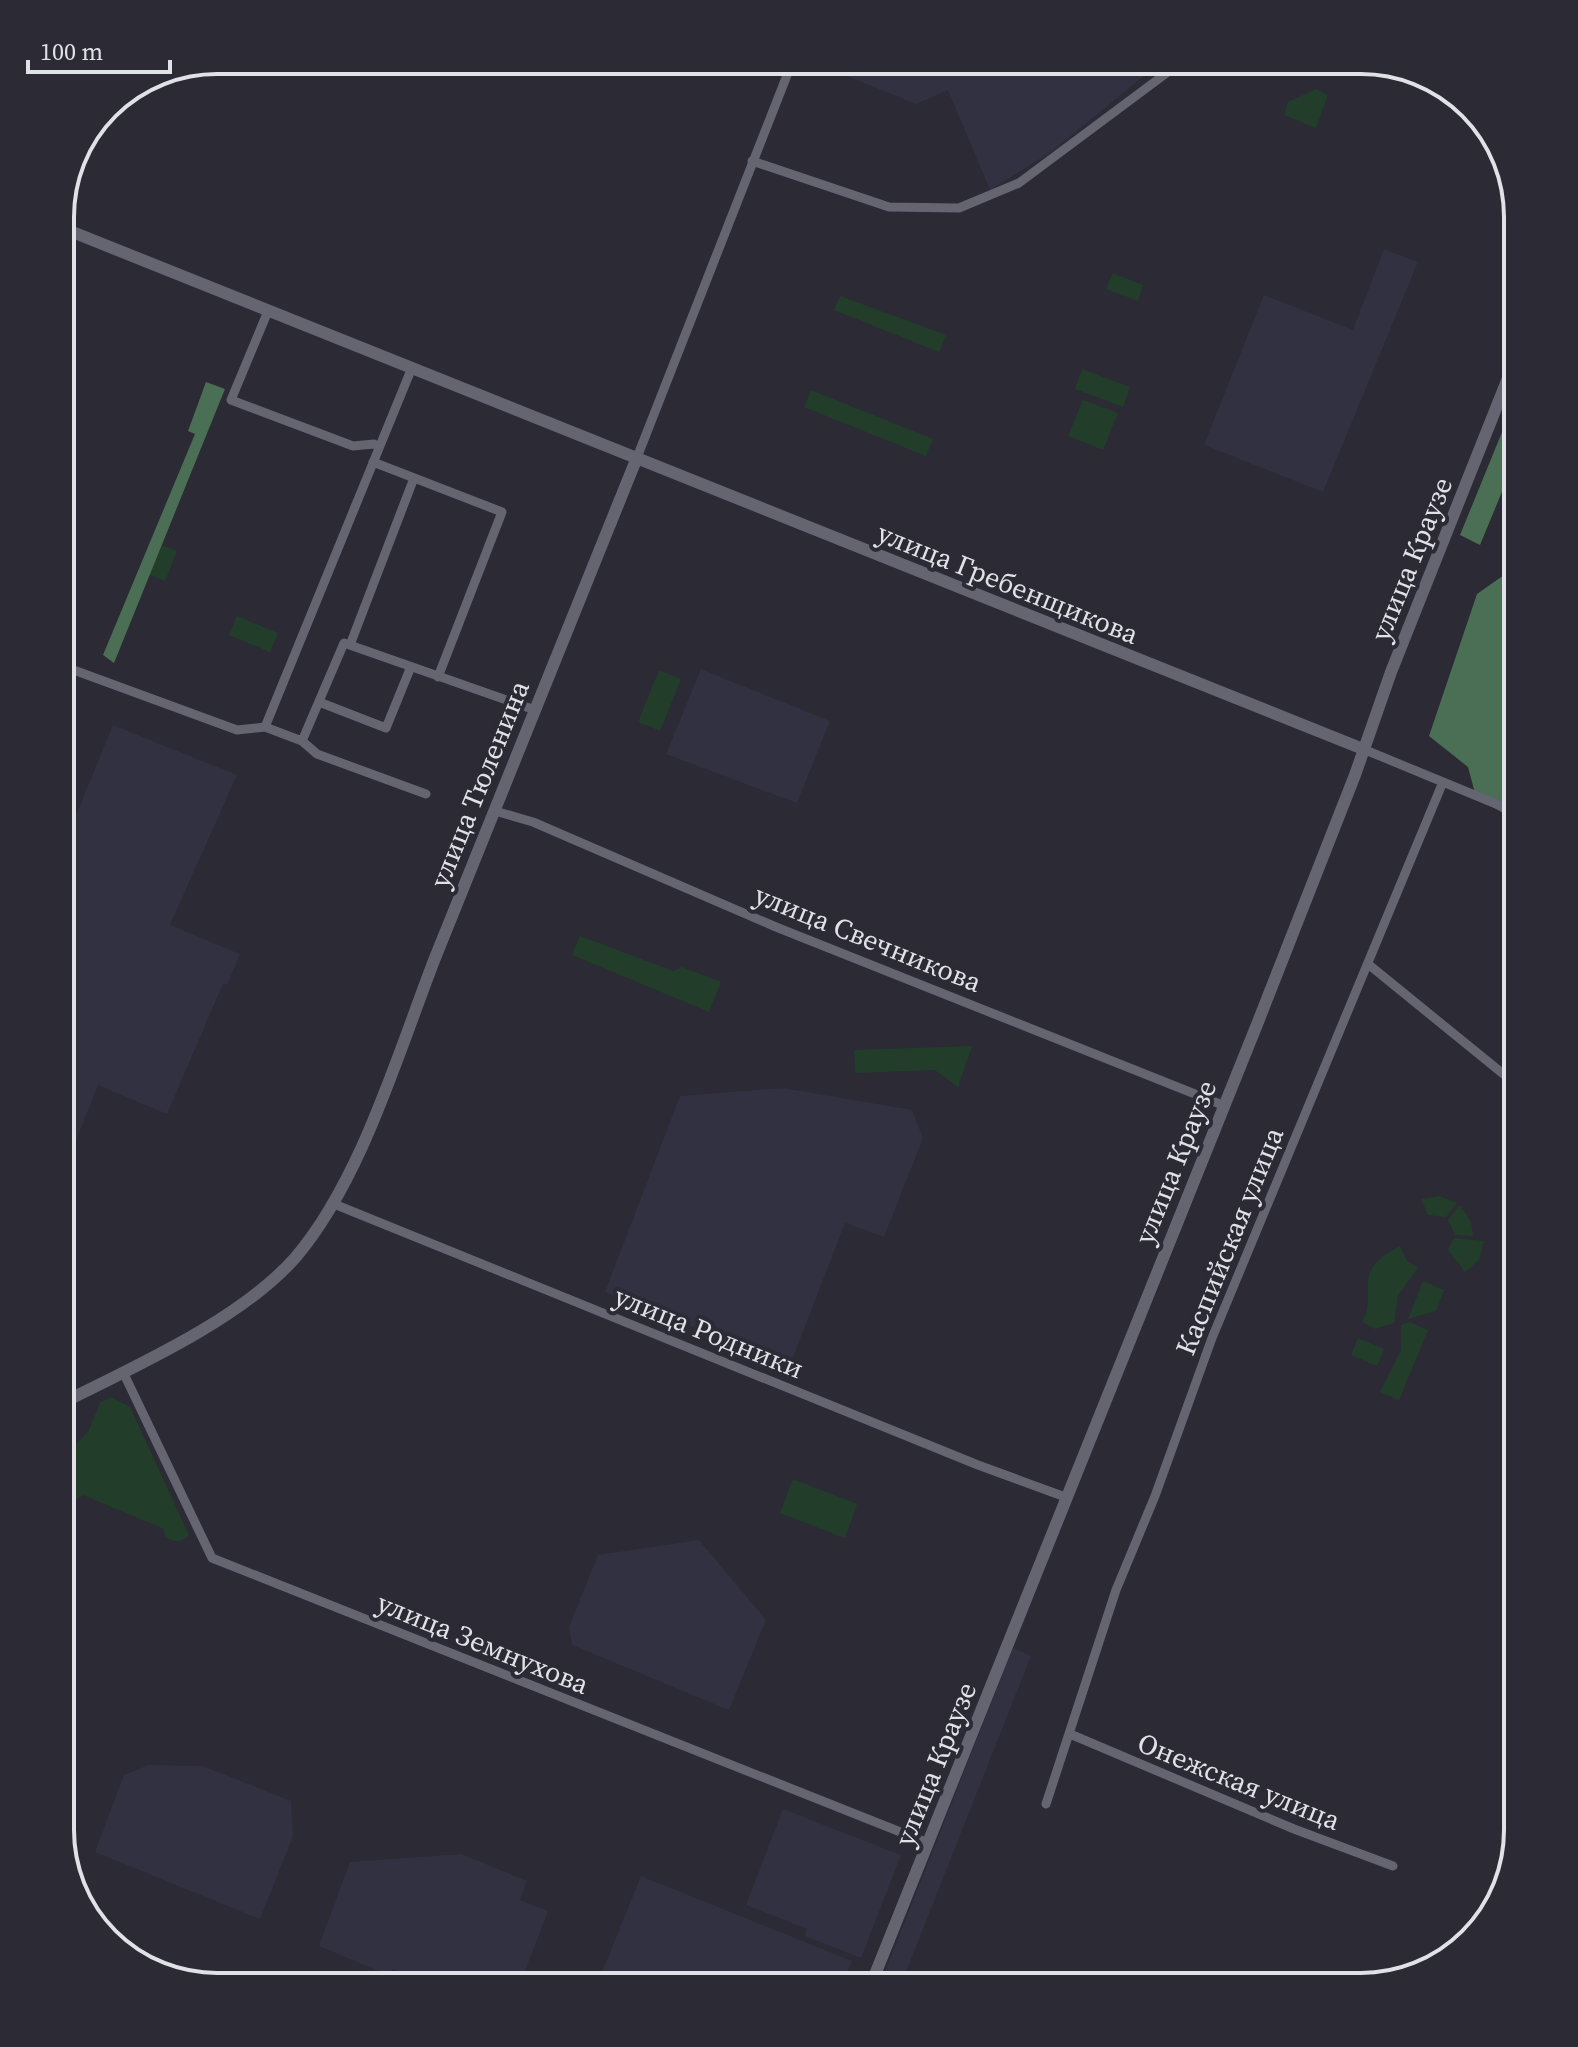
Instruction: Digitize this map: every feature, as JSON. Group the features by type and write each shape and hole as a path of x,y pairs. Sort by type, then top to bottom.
{"street":[{"name":"улица Тюленина","path":"74,1397 124,1374 240,1305 292,1260 334,1204 636,460 787,74"},
{"path":"752,161 889,207 959,208 1019,183 1165,74"},
{"name":"улица Гребенщикова","path":"74,233 1363,749"},
{"path":"268,311 231,400 353,446 374,444"},
{"path":"265,727 411,370"},
{"name":"улица Краузе","path":"876,1973 1225,1106 1504,389"},
{"path":"373,462 502,512 438,677"},
{"path":"350,645 414,478"},
{"path":"302,741 344,643 410,669 535,710"},
{"path":"319,702 386,728 410,669"},
{"path":"74,670 237,730 265,727 302,741 317,754 426,794"},
{"path":"1363,749 1504,807"},
{"name":"Каспийская улица","path":"1046,1804 1116,1590 1155,1496 1212,1338 1443,782"},
{"name":"улица Свечникова","path":"495,811 533,822 788,931 1225,1106"},
{"path":"1368,964 1504,1075"},
{"name":"улица Родники","path":"334,1204 978,1465 1068,1498"},
{"name":"улица Земнухова","path":"124,1374 212,1558 928,1843"},
{"name":"Онежская улица","path":"1070,1734 1294,1829 1393,1866"}],"shaded area":[{"path":"842,74 1146,74 1051,152 990,190 948,90 916,104"},
{"path":"1384,249 1418,262 1323,492 1204,445 1264,295 1353,330"},
{"path":"701,669 830,721 797,803 666,754"},
{"path":"113,725 237,775 170,925 240,954 227,985 223,984 167,1114 98,1085 74,1146 74,820"},
{"path":"783,1088 912,1110 923,1138 884,1237 845,1223 790,1365 605,1292 680,1096"},
{"path":"699,1540 766,1620 729,1710 572,1645 569,1627 598,1555"},
{"path":"1013,1648 1031,1656 906,1973 885,1973"},
{"path":"148,1765 203,1766 291,1801 293,1836 260,1919 95,1852 124,1775"},
{"path":"783,1809 901,1855 861,1958 805,1936 807,1929 746,1905"},
{"path":"461,1854 527,1881 520,1900 548,1911 524,1973 402,1973 393,1969 390,1973 383,1973 319,1946 350,1862"},
{"path":"641,1876 852,1961 847,1973 602,1973"}],"green space":[{"path":"1316,89 1328,95 1316,128 1284,115 1288,102"},
{"path":"1113,273 1143,285 1138,301 1106,289"},
{"path":"840,296 946,335 939,352 834,310"},
{"path":"1082,369 1130,387 1123,407 1075,389"},
{"path":"206,382 225,389 114,663 103,655 195,434 188,431"},
{"path":"811,390 933,439 926,456 804,407"},
{"path":"1083,400 1118,413 1103,450 1068,436"},
{"path":"1504,427 1504,487 1480,545 1460,535"},
{"path":"162,545 177,551 165,581 149,575"},
{"path":"1504,575 1504,814 1476,797 1468,767 1429,736 1477,594"},
{"path":"237,616 278,633 270,652 229,635"},
{"path":"659,670 681,679 660,731 638,722"},
{"path":"580,936 673,971 682,967 721,982 709,1012 572,955"},
{"path":"972,1046 958,1087 935,1070 855,1073 854,1050"},
{"path":"1440,1196 1457,1203 1446,1217 1428,1215 1421,1199"},
{"path":"1460,1205 1471,1222 1473,1236 1455,1235 1448,1220"},
{"path":"1454,1238 1484,1241 1479,1260 1465,1272 1448,1250"},
{"path":"1400,1246 1406,1260 1418,1268 1398,1295 1394,1323 1375,1329 1362,1322 1367,1311 1369,1274 1374,1265"},
{"path":"1423,1281 1444,1290 1436,1311 1408,1319"},
{"path":"1410,1322 1428,1330 1399,1400 1380,1392 1401,1350 1401,1325"},
{"path":"1358,1338 1384,1349 1377,1366 1351,1355"},
{"path":"111,1397 130,1407 189,1535 183,1540 172,1540 165,1536 164,1529 83,1495 74,1500 74,1446 88,1432 100,1403"},
{"path":"793,1479 857,1504 845,1538 780,1513"}]}
